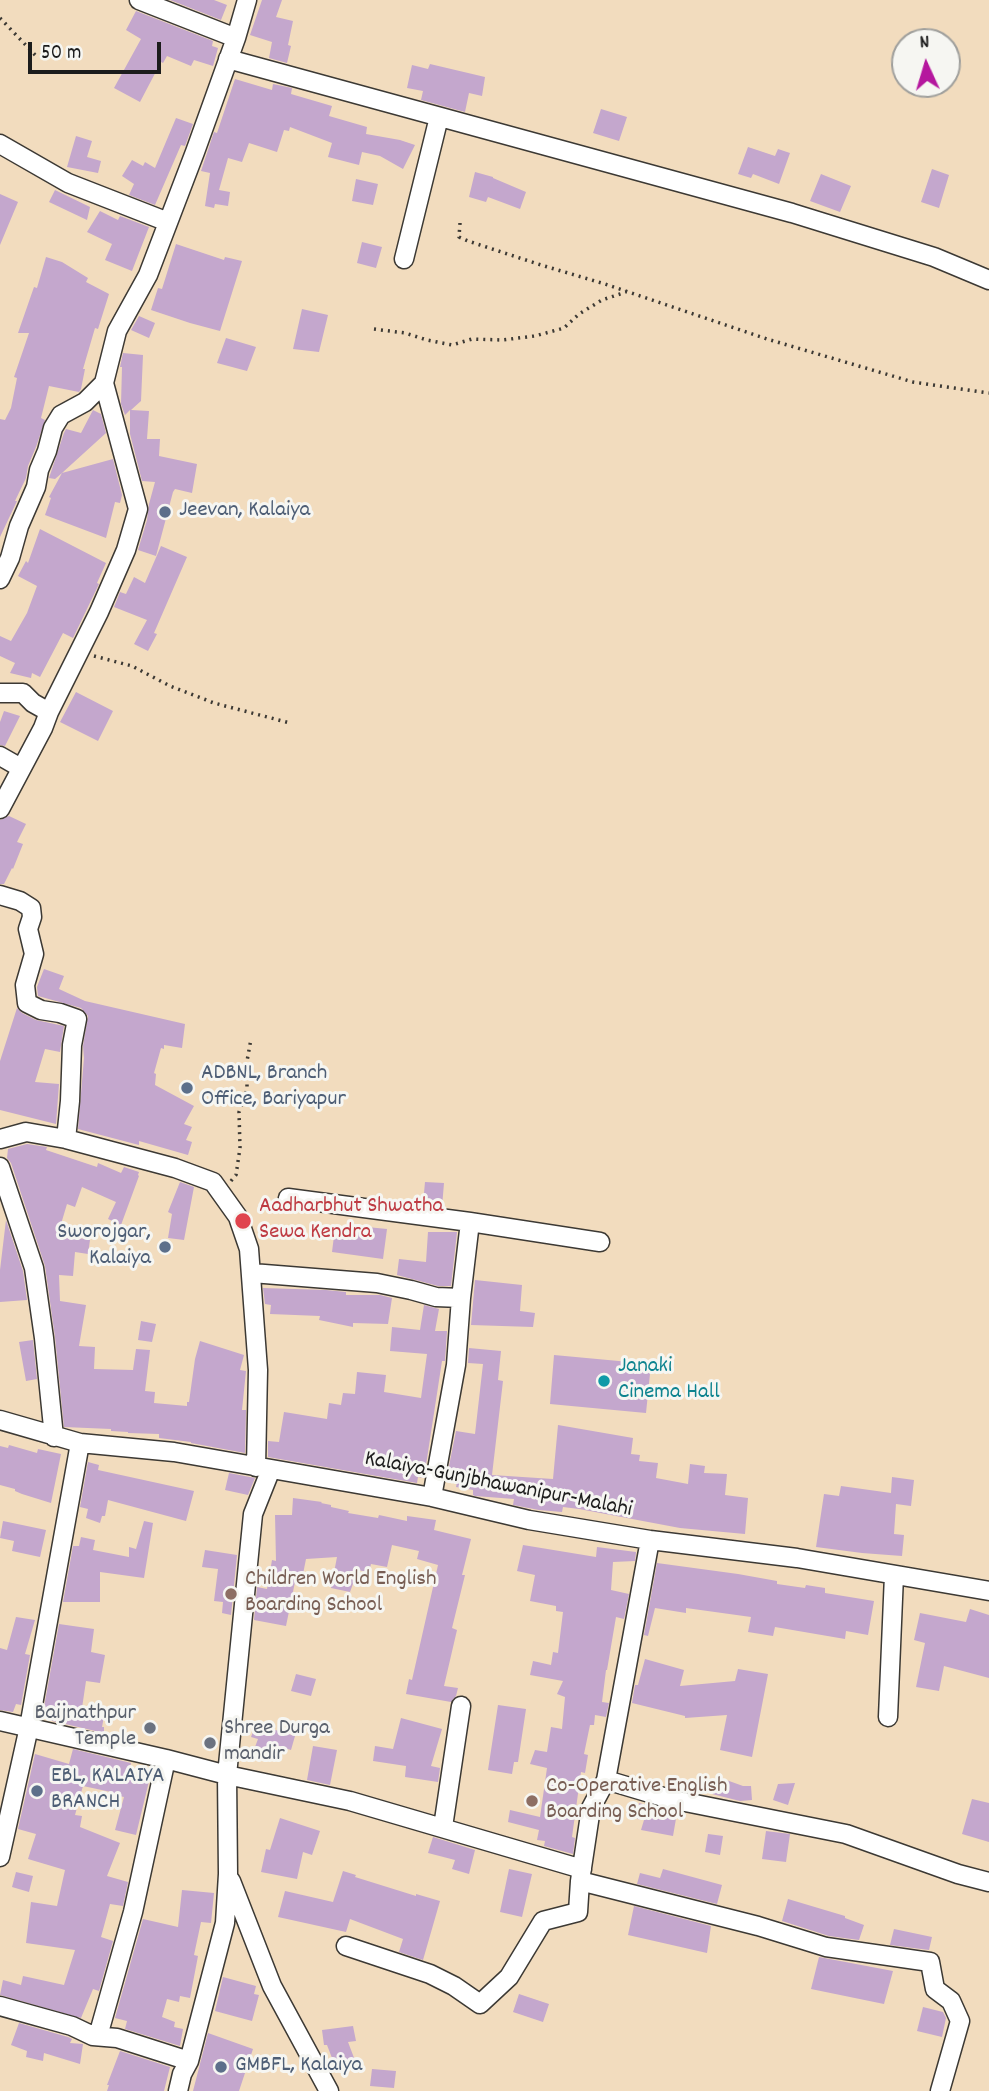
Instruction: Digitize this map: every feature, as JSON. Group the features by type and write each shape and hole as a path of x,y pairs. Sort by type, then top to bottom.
{"street":[{"path":"139,0 236,38"},
{"path":"0,808 43,728 99,612 125,550 138,509 104,383 117,331 148,275 236,38 247,0"},
{"path":"228,59 792,213 934,257 989,280"},
{"path":"404,258 439,117"},
{"path":"0,144 68,183 168,222"},
{"path":"0,579 36,487 38,470 47,451 52,428 61,415 85,402 104,383"},
{"path":"0,693 23,693 33,703 49,712"},
{"path":"0,756 21,768"},
{"path":"0,895 20,901 31,908 32,917 28,929 34,954 25,985 27,1003 41,1010 77,1018 72,1045 70,1101 65,1139"},
{"path":"0,1139 26,1132 65,1139 175,1168 213,1182 239,1217 249,1249 263,1468 253,1514 227,1775 228,1874 225,1923 190,2061 182,2074 178,2091"},
{"path":"0,1167 34,1268 54,1437"},
{"path":"288,1198 600,1242"},
{"path":"432,1497 456,1365 470,1222"},
{"path":"252,1273 377,1283 436,1297 461,1298"},
{"name":"Kalaiya-Gunjbhawanipur-Malahi","path":"0,1420 80,1443 174,1452 432,1497 529,1520 650,1540 797,1558 989,1591"},
{"path":"0,1857 29,1727 80,1443"},
{"path":"346,1946 430,1974 480,2004 509,1977 543,1921 578,1912 591,1808 606,1780 650,1540"},
{"path":"888,1717 894,1575"},
{"path":"443,1827 461,1706"},
{"path":"0,1721 350,1801 443,1827 581,1875 827,1947 929,1962 935,1989 951,2001 960,2021 940,2091"},
{"path":"98,2036 133,1912 166,1759"},
{"path":"606,1780 670,1799 846,1834 958,1874 989,1882"},
{"path":"228,1874 272,1986 330,2091"},
{"path":"0,2006 190,2061"}],"path":[{"path":"0,18 38,58"},
{"path":"460,223 459,237 468,241 767,339 913,382 989,393"},
{"path":"374,329 405,332 452,345 472,339 502,340 535,336 564,328 579,314 602,300 628,292"},
{"path":"80,648 99,658 132,666 170,686 214,703 290,723"},
{"path":"221,1194 236,1175 240,1148 239,1112 247,1090 247,1061 251,1039"}],"building":[{"path":"170,0 214,0 227,5 221,20"},
{"path":"262,0 282,0 276,17 293,21 287,63 269,58 272,42 250,35"},
{"path":"136,11 213,41 212,46 218,48 213,66 194,60 191,66 167,56 163,63 161,62 140,102 114,88 141,39 126,30"},
{"path":"430,64 485,77 482,96 469,93 465,112 421,100 423,91 407,88 412,65 428,69"},
{"path":"235,79 272,90 273,84 292,88 291,94 332,106 329,116 367,127 366,134 415,145 403,169 380,156 362,152 359,165 328,157 332,143 290,127 289,131 284,130 277,152 249,143 242,162 228,158 219,190 230,192 228,206 205,206 210,173 201,171"},
{"path":"601,109 627,117 619,141 593,133"},
{"path":"176,118 193,124 185,146 181,145 155,205 129,195 134,184 122,176 132,160 143,166 145,162 155,168"},
{"path":"76,136 92,141 87,157 101,161 98,173 67,167"},
{"path":"748,147 775,156 778,149 790,153 779,184 753,174 751,178 738,174"},
{"path":"932,169 949,175 939,208 921,202"},
{"path":"475,172 526,192 520,209 488,197 486,202 469,197"},
{"path":"821,174 851,186 840,212 810,201"},
{"path":"356,179 378,184 373,205 352,201"},
{"path":"55,190 90,207 87,220 49,202"},
{"path":"0,194 18,202 0,245"},
{"path":"100,211 118,220 120,216 149,227 132,271 105,260 112,244 87,232"},
{"path":"362,242 382,247 376,268 357,263"},
{"path":"176,244 224,260 225,257 242,261 220,331 151,310 158,288 162,289"},
{"path":"46,257 62,262 88,278 86,282 109,294 98,329 95,328 83,369 81,389 79,392 49,386 41,418 45,420 26,478 0,537 0,419 5,420 11,408 17,378 14,377 29,333 18,333 34,287 37,288"},
{"path":"302,309 328,315 319,352 293,349"},
{"path":"139,316 155,323 149,338 131,330"},
{"path":"226,338 256,347 247,371 217,363"},
{"path":"123,353 143,355 141,401 131,410 149,411 147,439 160,439 159,456 197,464 192,493 175,489 173,492 156,556 138,550 155,482 142,481 130,434 130,410 125,415 121,404 120,367"},
{"path":"93,410 101,414 106,433 55,479 49,478 66,429 81,433"},
{"path":"113,459 122,495 120,503 115,502 106,538 45,515 51,498 49,497 62,473"},
{"path":"40,529 106,563 73,638 63,633 40,677 32,673 31,678 10,673 15,663 0,656 0,636 11,641 27,613 37,586 18,576 26,561 28,563"},
{"path":"161,546 187,557 148,651 134,644 147,620 114,607 120,592 126,594 134,577 145,583"},
{"path":"76,692 113,711 98,741 60,722"},
{"path":"4,711 20,716 5,746 0,745 0,722"},
{"path":"9,816 26,824 17,842 23,844 13,869 4,884 0,884 0,820"},
{"path":"44,969 64,976 59,989 85,1001 185,1024 182,1048 164,1045 154,1073 155,1085 194,1106 184,1124 192,1127 186,1140 192,1142 188,1155 139,1141 139,1145 78,1129 83,1046 88,1016 81,1008 38,996 37,987"},
{"path":"17,1008 36,1020 64,1026 60,1052 45,1049 35,1082 59,1084 56,1124 0,1110 0,1061"},
{"path":"27,1144 47,1147 46,1150 97,1167 98,1163 121,1173 124,1167 139,1172 121,1225 108,1219 116,1202 82,1187 75,1207 67,1204 58,1234 90,1240 88,1254 75,1252 73,1276 59,1275 60,1301 86,1305 79,1346 95,1347 94,1369 133,1370 136,1349 150,1350 145,1391 155,1392 154,1403 187,1406 200,1341 244,1355 240,1370 246,1371 242,1410 246,1410 245,1453 159,1438 159,1434 64,1427 45,1266 11,1163 7,1158 8,1149"},
{"path":"180,1182 194,1187 184,1240 168,1238 172,1214 168,1212"},
{"path":"425,1182 444,1183 442,1207 423,1204"},
{"path":"6,1220 23,1271 27,1300 0,1302 0,1270"},
{"path":"347,1225 387,1229 383,1259 332,1252 335,1228 347,1229"},
{"path":"428,1232 457,1232 451,1286 438,1286 397,1275 399,1259 426,1262"},
{"path":"475,1280 522,1285 520,1311 535,1313 533,1327 471,1325"},
{"path":"263,1288 326,1290 346,1292 346,1295 380,1295 392,1298 388,1324 353,1323 353,1327 319,1320 320,1316 270,1314 271,1305 265,1304"},
{"path":"424,1305 439,1309 435,1331 447,1331 445,1361 442,1361 424,1478 418,1477 417,1483 268,1457 268,1441 279,1442 284,1412 327,1419 329,1403 341,1405 343,1393 355,1394 357,1372 386,1375 384,1392 421,1398 427,1354 390,1351 392,1327 420,1330"},
{"path":"141,1321 156,1324 152,1342 138,1340"},
{"path":"33,1340 37,1379 26,1381 19,1342"},
{"path":"469,1348 501,1351 498,1380 503,1381 492,1475 553,1479 558,1425 633,1438 631,1454 640,1455 639,1461 658,1463 656,1478 688,1484 690,1464 705,1466 704,1473 727,1474 725,1495 748,1498 745,1534 680,1528 563,1507 562,1512 539,1510 513,1505 514,1499 475,1496 473,1490 456,1487 457,1482 446,1481 456,1431 475,1434 483,1364 468,1363"},
{"path":"554,1355 651,1364 646,1413 550,1404"},
{"path":"9,1445 37,1453 38,1449 61,1454 51,1503 0,1485 0,1446 8,1448"},
{"path":"88,1462 99,1465 98,1470 194,1491 186,1521 108,1500 105,1516 102,1516 100,1523 86,1518 88,1509 80,1507"},
{"path":"229,1473 255,1478 248,1495 225,1490"},
{"path":"892,1477 914,1480 911,1506 896,1504 894,1534 904,1535 902,1556 816,1547 824,1494 839,1496 841,1486 891,1493"},
{"path":"293,1498 322,1502 349,1511 348,1513 378,1518 379,1515 407,1521 407,1516 436,1520 434,1530 471,1539 452,1628 457,1630 444,1686 458,1688 451,1702 406,1694 409,1679 412,1680 438,1565 417,1559 419,1551 392,1545 387,1567 371,1564 369,1572 357,1570 356,1581 350,1592 331,1588 337,1557 306,1559 301,1584 295,1582 286,1626 254,1620 257,1587 267,1589 272,1560 276,1561 275,1515 292,1515"},
{"path":"3,1521 46,1530 40,1557 12,1551 14,1541 0,1538"},
{"path":"144,1521 153,1523 144,1578 100,1572 100,1602 63,1602 73,1546 79,1546 81,1537 95,1540 93,1550 129,1557 129,1547 136,1549"},
{"path":"523,1545 596,1557 597,1547 636,1552 635,1561 613,1562 611,1590 629,1594 624,1619 616,1617 606,1670 602,1702 609,1703 606,1717 595,1715 594,1725 590,1725 584,1754 588,1755 585,1773 581,1772 572,1837 575,1838 573,1854 544,1846 545,1841 537,1840 539,1830 508,1822 510,1810 540,1817 547,1768 530,1764 535,1750 547,1752 551,1727 562,1729 565,1697 557,1694 563,1681 530,1675 533,1661 551,1665 553,1652 558,1653 563,1612 556,1611 556,1606 530,1601 535,1575 517,1571"},
{"path":"205,1550 237,1555 231,1615 222,1613 223,1602 214,1601 218,1569 202,1567"},
{"path":"657,1563 738,1574 777,1581 777,1584 825,1588 825,1593 874,1601 868,1635 846,1631 845,1639 775,1627 773,1636 748,1632 751,1617 686,1608 686,1613 655,1608 648,1636 644,1635"},
{"path":"970,1609 989,1615 989,1678 944,1666 939,1691 916,1687 925,1643 914,1640 920,1613 966,1622"},
{"path":"16,1617 35,1620 25,1654 30,1655 21,1705 16,1704 13,1712 0,1710 0,1648 7,1650"},
{"path":"59,1624 94,1629 91,1652 105,1655 100,1683 86,1681 82,1708 105,1711 102,1727 104,1733 48,1720 51,1708 44,1707"},
{"path":"645,1659 684,1670 680,1686 735,1681 738,1669 768,1674 752,1757 720,1750 727,1715 685,1718 632,1703 635,1685 638,1685"},
{"path":"296,1674 316,1679 311,1696 291,1691"},
{"path":"498,1705 526,1709 518,1762 514,1762 512,1774 488,1770"},
{"path":"401,1718 442,1729 431,1766 440,1768 438,1782 405,1777 406,1766 373,1761 375,1746 393,1749"},
{"path":"256,1724 295,1736 291,1750 278,1746 275,1754 255,1747 258,1739 251,1737"},
{"path":"313,1746 337,1750 330,1785 307,1780"},
{"path":"73,1749 131,1763 129,1772 150,1777 136,1835 115,1830 124,1797 83,1786 75,1815 82,1816 80,1827 120,1843 107,1876 128,1882 123,1906 110,1904 101,1937 113,1941 99,1991 93,1989 81,2018 0,1995 3,1980 21,1985 23,1976 64,1985 75,1950 26,1943 31,1902 57,1906 65,1870 28,1859 36,1834 18,1829 35,1754 69,1764"},
{"path":"718,1777 743,1786 751,1786 752,1800 740,1801 712,1794"},
{"path":"795,1783 788,1805 773,1800 778,1784"},
{"path":"972,1799 989,1803 989,1842 962,1834"},
{"path":"639,1803 677,1813 673,1836 641,1830 644,1820 637,1819"},
{"path":"280,1818 320,1831 312,1855 303,1852 297,1879 261,1872 266,1849 270,1850"},
{"path":"766,1831 790,1834 786,1862 762,1859"},
{"path":"708,1834 723,1836 720,1855 705,1852"},
{"path":"433,1837 475,1850 469,1874 452,1869 455,1860 428,1853"},
{"path":"509,1869 532,1874 522,1917 500,1912"},
{"path":"663,1869 722,1885 717,1904 637,1884 640,1873 660,1878"},
{"path":"343,1871 416,1896 440,1901 423,1960 399,1952 403,1939 350,1919 346,1932 278,1917 285,1891 333,1902"},
{"path":"16,1872 33,1876 29,1892 12,1887"},
{"path":"182,1890 214,1893 211,1923 201,1922 194,1955 198,1956 190,1998 180,1996 179,2002 167,1999 162,2017 175,2022 174,2027 183,2029 180,2046 125,2029 127,2021 115,2018 143,1919 178,1927"},
{"path":"788,1899 845,1916 864,1925 859,1940 829,1936 782,1921"},
{"path":"634,1906 711,1926 707,1953 628,1935"},
{"path":"894,1929 932,1937 929,1950 890,1945"},
{"path":"819,1957 893,1971 884,2004 811,1989"},
{"path":"223,1977 256,1986 254,1994 259,1995 252,2021 215,2011"},
{"path":"519,1994 549,2004 543,2022 513,2012"},
{"path":"923,2007 943,2012 946,2018 942,2037 917,2031"},
{"path":"19,2023 68,2037 72,2039 70,2043 83,2044 80,2064 44,2053 43,2061 26,2057 27,2051 11,2045"},
{"path":"353,2026 356,2041 348,2042 356,2063 337,2071 327,2045 324,2045 322,2030"},
{"path":"208,2033 253,2049 239,2091 193,2091"},
{"path":"120,2051 170,2067 164,2091 107,2091"},
{"path":"372,2069 396,2071 394,2088 370,2086"}],"place":[{"name":"Jeevan, Kalaiya","path":"165,512"},
{"name":"ADBNL, Branch Office, Bariyapur","path":"187,1088"},
{"name":"Aadharbhut Shwatha Sewa Kendra","path":"243,1221"},
{"name":"Sworojgar, Kalaiya","path":"165,1247"},
{"name":"Janaki Cinema Hall","path":"604,1381"},
{"name":"Children World English Boarding School","path":"231,1594"},
{"name":"Baijnathpur Temple","path":"150,1728"},
{"name":"Shree Durga mandir","path":"210,1743"},
{"name":"EBL, KALAIYA BRANCH","path":"37,1791"},
{"name":"Co-Operative English Boarding School","path":"532,1801"},
{"name":"GMBFL, Kalaiya","path":"221,2067"}]}
